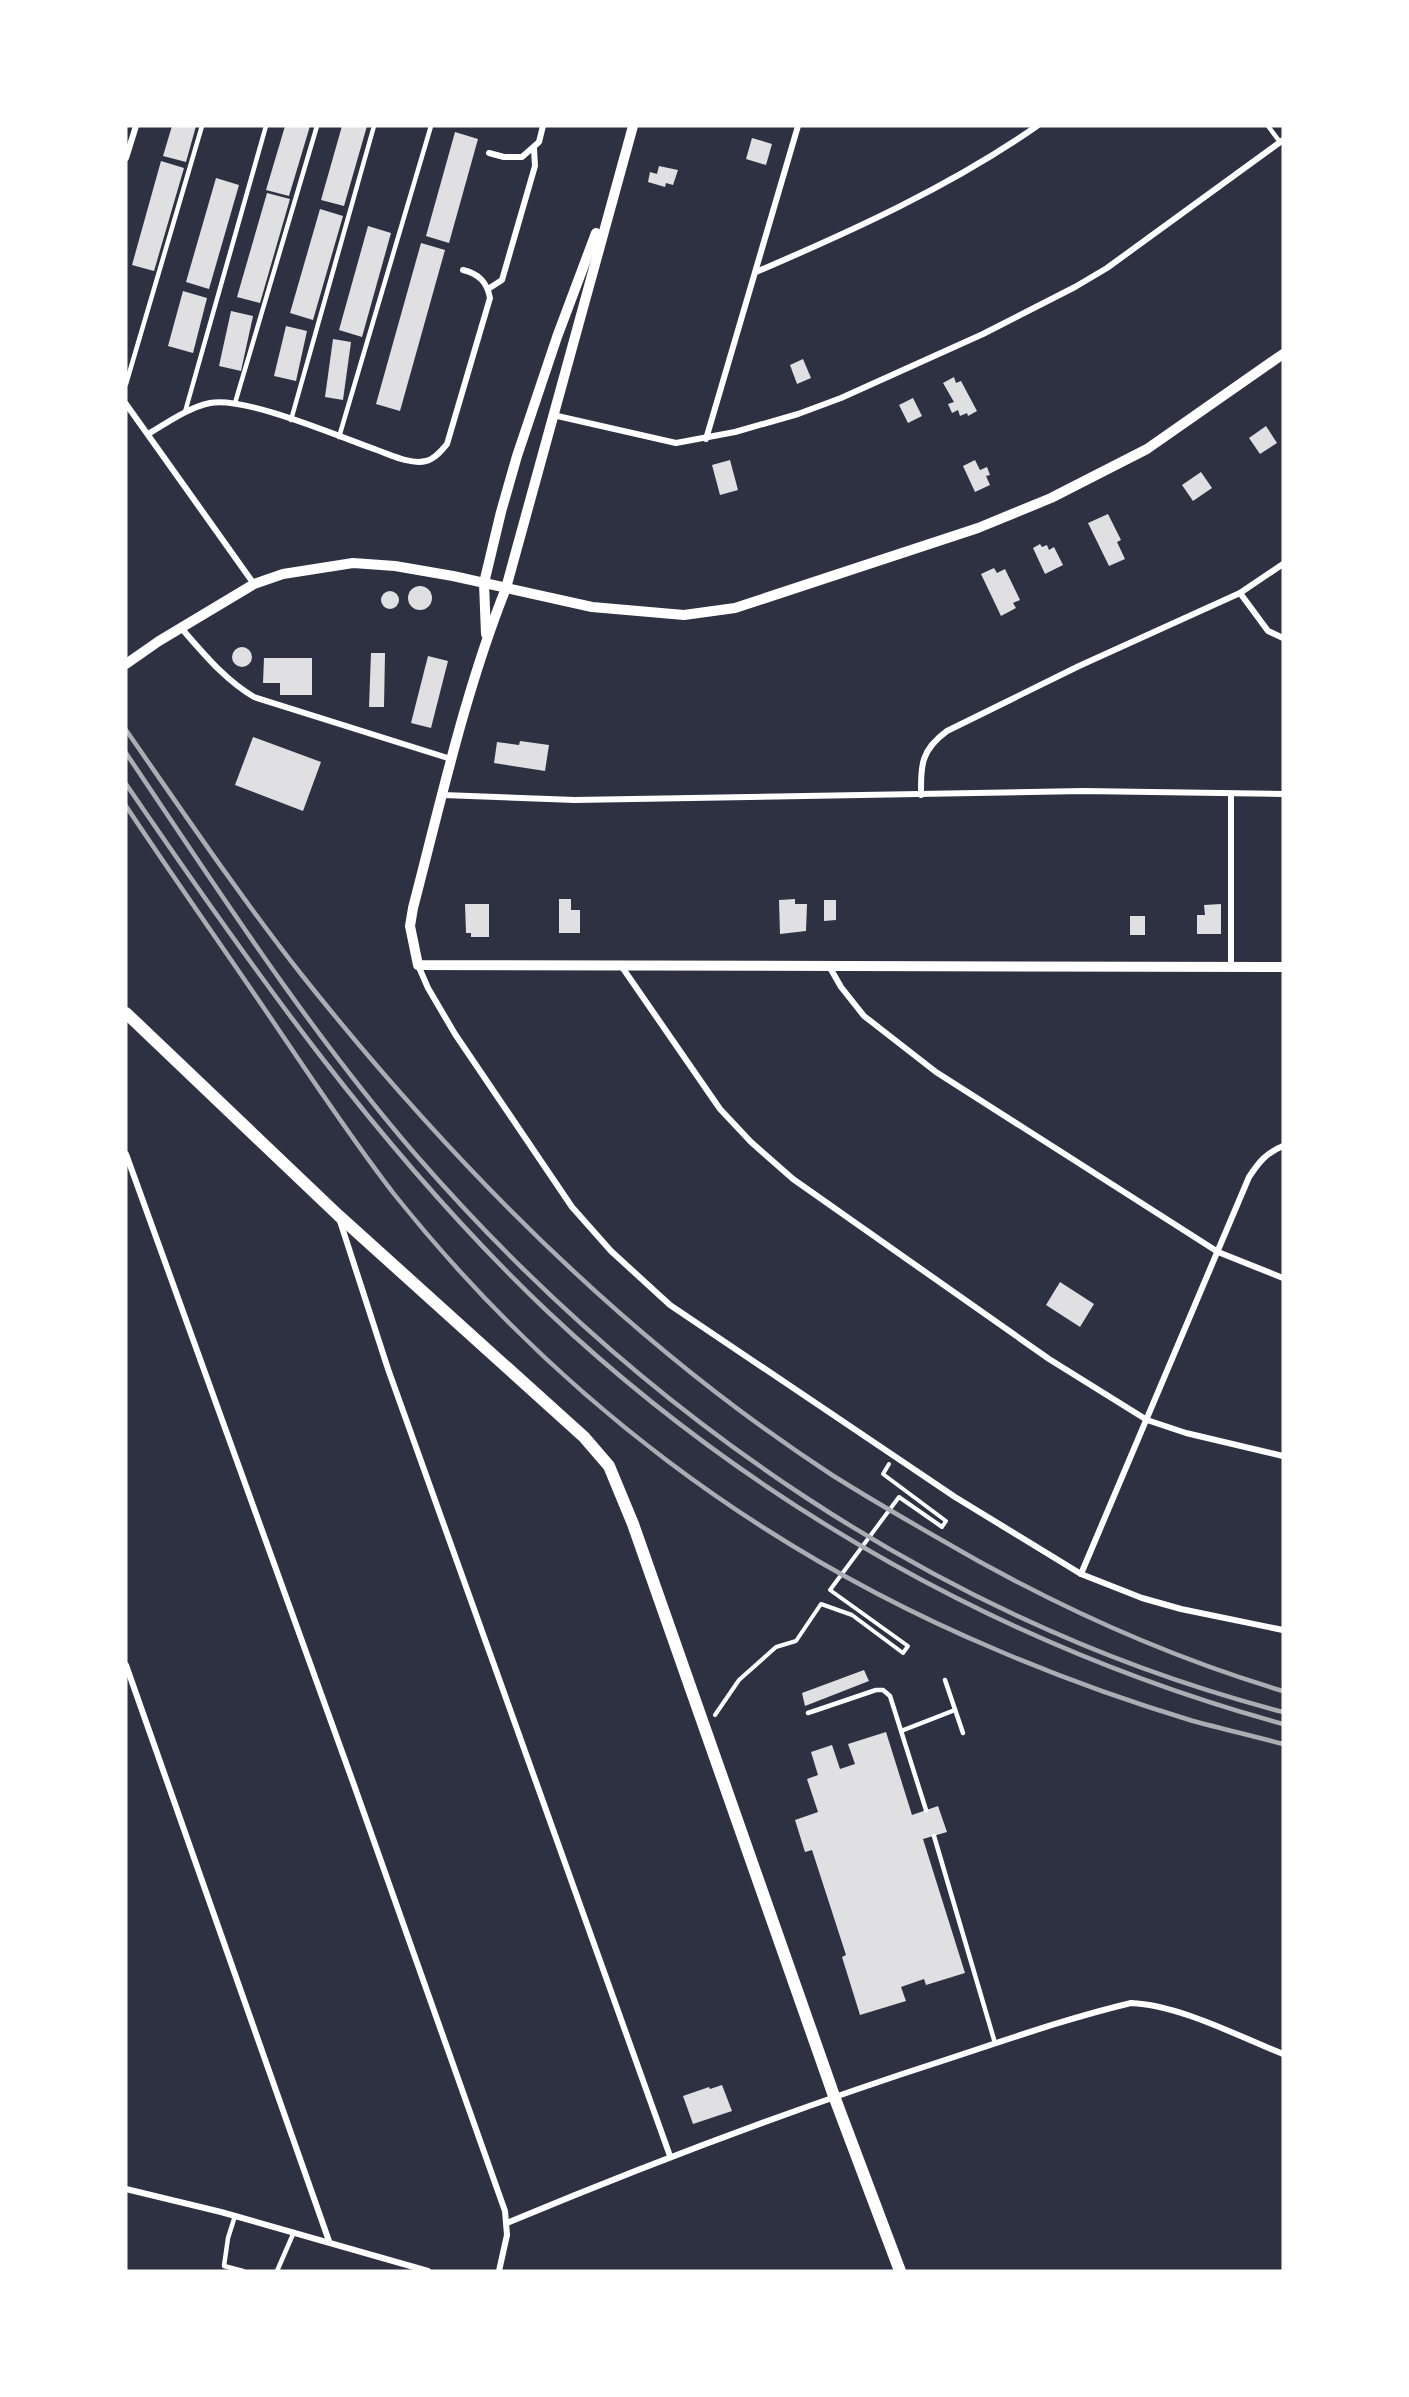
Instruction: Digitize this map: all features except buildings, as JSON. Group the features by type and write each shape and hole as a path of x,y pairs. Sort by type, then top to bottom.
{"main road":[{"path":"126,1013 338,1215 584,1437 609,1466 633,1524 834,2096 900,2271"}],"street":[{"path":"126,158 136,126"},
{"path":"489,153 522,158 539,142 543,126"},
{"path":"633,126 506,588 486,638 451,759 410,926 418,965 428,988 455,1034 572,1207 592,1232 635,1275 694,1322 955,1497 1081,1574 1142,1598 1181,1609 1283,1630"},
{"path":"706,439 798,126"},
{"path":"756,272 837,238 901,206 1037,126"},
{"path":"553,415 676,443 706,439 798,414 841,398 1039,308 1107,268 1282,141"},
{"path":"488,289 502,280 535,166 534,149"},
{"path":"486,638 484,583 501,512 527,425 591,247 610,206"},
{"path":"148,434 185,412 210,403 235,403 412,460 426,461 439,454 447,444 488,305 488,289 484,282 474,273 463,270"},
{"path":"126,664 159,641 255,584 283,574 353,562 395,566 603,608 684,615 735,608 978,528 1051,498 1147,449 1283,354"},
{"path":"126,404 255,584"},
{"path":"921,795 921,766 925,754 933,742 948,731 1079,666 1239,592 1283,564"},
{"path":"1239,592 1268,631 1283,638"},
{"path":"182,628 237,688 254,697 451,759"},
{"path":"443,795 565,800 1083,791 1283,794"},
{"path":"1231,794 1231,966"},
{"path":"418,965 1283,967"},
{"path":"829,965 864,1016 936,1072 1218,1252 1283,1278"},
{"path":"622,967 720,1109 751,1142 793,1179 1049,1359 1147,1420 1186,1433 1283,1456"},
{"path":"1081,1574 1249,1177 1260,1160 1283,1146"},
{"path":"126,1154 354,1785 501,2201 507,2223 499,2271"},
{"path":"338,1215 388,1369 670,2156"},
{"path":"126,1665 329,2241"},
{"path":"507,2223 670,2156 834,2096 995,2043 1131,2003 1146,2004 1182,2014 1283,2054"},
{"path":"126,2189 329,2241 428,2271"}],"lane":[{"path":"126,384 202,126"},
{"path":"185,412 266,126"},
{"path":"235,403 317,126"},
{"path":"291,420 374,126"},
{"path":"339,437 431,126"},
{"path":"1268,126 1282,141"},
{"path":"945,1680 963,1733"},
{"path":"808,1713 876,1690 883,1690 890,1696 926,1810"},
{"path":"901,1731 955,1710"},
{"path":"934,1836 995,2043"},
{"path":"235,2216 228,2238 224,2269 243,2271"},
{"path":"277,2271 294,2232"}],"path":[{"path":"703,1723 718,1712 739,1680 776,1647 796,1641 821,1604 852,1615 903,1653 908,1646 830,1590 898,1497 942,1527 946,1521 888,1478"}],"railway":[{"path":"126,730 278,944 359,1045 419,1114 547,1246 614,1308 684,1367 757,1423 832,1475 1021,1584 1149,1644 1283,1691"},
{"path":"126,753 301,1009 376,1107 416,1155 505,1251 600,1340 701,1423 808,1499 920,1566 1037,1625 1158,1674 1283,1712"},
{"path":"126,784 222,923 375,1125 487,1251 547,1311 627,1382 711,1447 799,1508 890,1562 984,1612 1082,1655 1181,1693 1283,1724"},
{"path":"126,806 330,1106 394,1194 456,1267 523,1336 593,1401 667,1460 744,1515 825,1565 909,1610 997,1650 1094,1688 1193,1721 1283,1744"}]}
